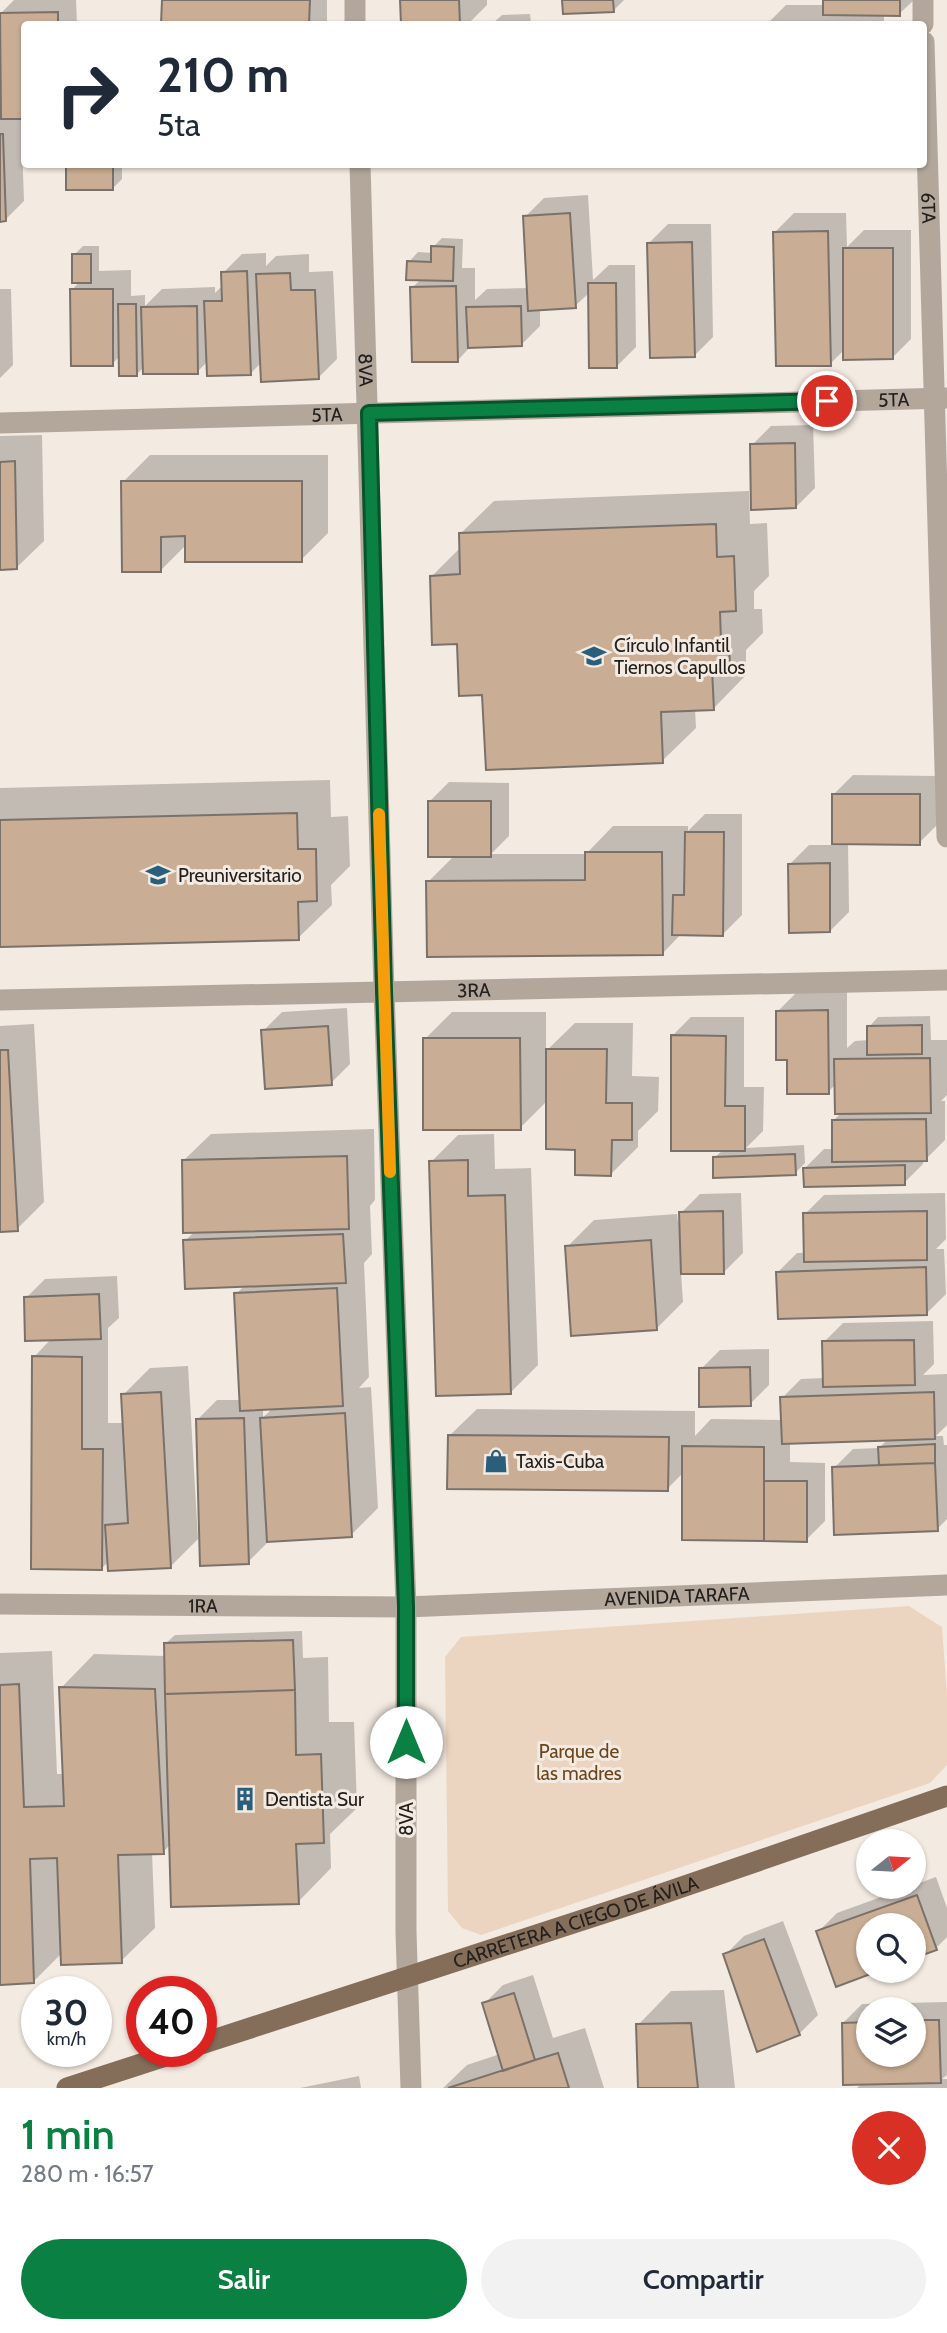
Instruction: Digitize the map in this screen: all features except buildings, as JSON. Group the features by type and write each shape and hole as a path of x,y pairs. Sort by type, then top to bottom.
{"main road":[{"name":"CARRETERA A CIEGO DE ÁVILA","path":"217,2039 641,1901 947,1796"},
{"path":"66,2088 131,2067"}],"street":[{"path":"355,0 355,21"},
{"path":"923,0 923,21"},
{"name":"6TA","path":"927,105 941,398 947,836"},
{"name":"8VA","path":"360,168 384,991 406,1607 407,1978 411,2088"},
{"name":"5TA","path":"0,423 941,398"},
{"name":"3RA","path":"0,1000 947,981"},
{"name":"AVENIDA TARAFA","path":"406,1607 947,1585"},
{"name":"1RA","path":"0,1604 406,1607"}],"green space":[{"name":"Parque de las madres","path":"909,1606 942,1627 947,1695 947,1765 930,1783 481,1935 462,1928 448,1911 445,1657 461,1637"}],"slow traffic":[{"path":"379,814 390,1172"}],"place":[{"name":"Círculo Infantil Tiernos Capullos","path":"594,656"},
{"name":"Preuniversitario","path":"158,875"},
{"name":"Taxis-Cuba","path":"496,1461"},
{"name":"Dentista Sur","path":"245,1799"}],"route":[{"path":"406,1742 406,1607 384,991 369,413 827,401"}]}
